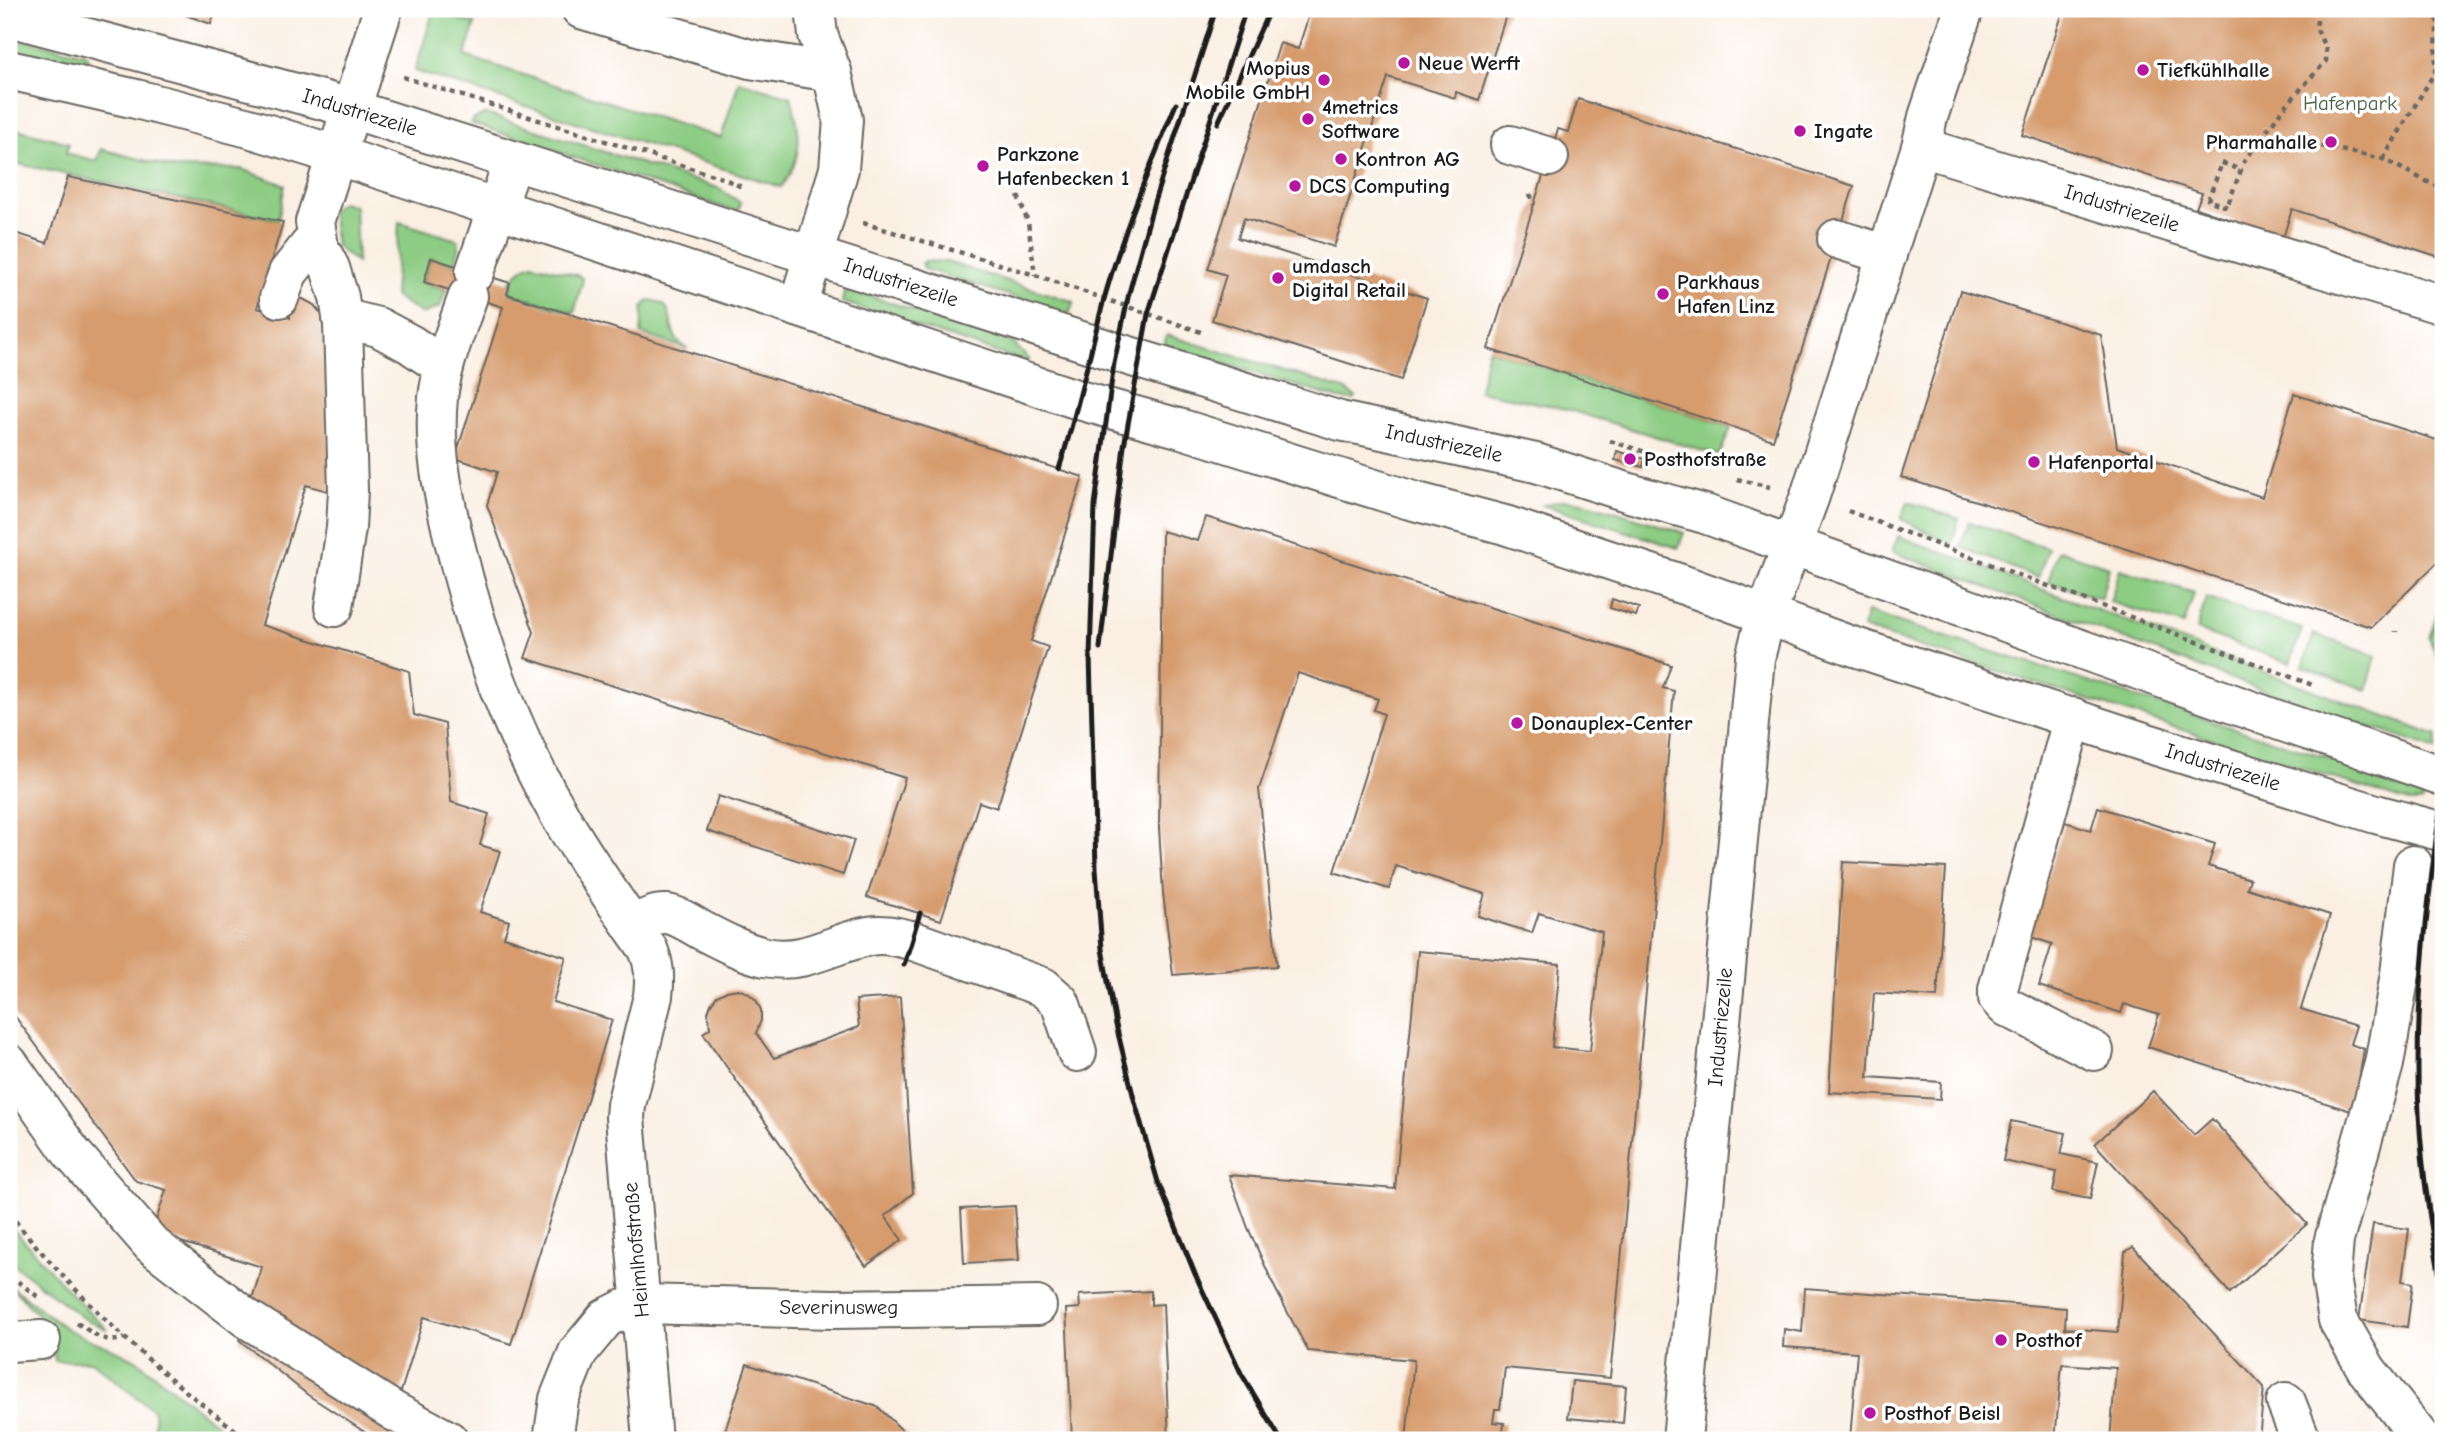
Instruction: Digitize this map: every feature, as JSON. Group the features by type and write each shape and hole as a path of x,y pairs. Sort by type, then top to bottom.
{"main road":[{"path":"334,607 346,528 348,490 342,318 340,297 334,276 319,247 315,222 383,9"},
{"path":"581,9 750,59 832,72"},
{"path":"798,307 839,169 843,120 832,72 818,35 815,9"},
{"name":"Industriezeile","path":"1682,1440 1755,658 1766,615 1810,496 1964,9"},
{"name":"Industriezeile","path":"9,17 266,83 351,108 1340,421 1536,463 1705,514 2286,723 2443,776"},
{"name":"Industriezeile","path":"9,70 249,128 336,155 1079,400 1410,500 1504,525 1849,645 2147,743 2443,832"},
{"path":"1510,145 1549,157"},
{"name":"Industriezeile","path":"1921,147 2443,305"},
{"name":"Heimlhofstraße","path":"513,161 444,367 438,398 440,468 450,523 474,618 516,728 541,780 586,859 648,949 653,962 655,977 625,1117 652,1440"},
{"path":"279,298 288,273 317,236"},
{"path":"1837,239 1887,255"},
{"path":"342,318 378,327 444,367"},
{"path":"2073,717 1998,989 1998,998 2005,1006 2095,1051"},
{"path":"2413,865 2400,974 2384,1064 2334,1240 2330,1277 2338,1320 2367,1370 2422,1440"},
{"path":"633,927 653,915 668,914 741,949 764,957 782,959 826,951 870,936 890,935 911,940 1042,987 1060,1002 1077,1052"},
{"path":"9,1064 71,1152 152,1245 246,1318 395,1412 448,1440"},
{"path":"553,1440 559,1399 578,1352 606,1318 642,1304"},
{"name":"Severinusweg","path":"642,1304 833,1308 1037,1306"},
{"path":"2286,1402 2301,1440"}],"path":[{"path":"2243,163 2282,110 2326,61 2326,50 2316,27 2319,9"},
{"path":"2383,159 2435,72 2438,9"},
{"path":"2262,140 2297,141 2383,159 2443,187"},
{"path":"2222,163 2241,170 2227,207 2208,200 2222,163"},
{"path":"1018,196 1028,222 1035,275"},
{"path":"1729,477 1810,496 2317,687"},
{"path":"9,1213 55,1268 147,1360 249,1440"}],"green space":[{"path":"434,9 460,9 457,19 475,24 465,56 721,138 739,81 791,97 798,133 794,165 781,187 415,71"},
{"path":"9,37 86,54 89,60 72,64 61,63 9,52"},
{"path":"486,114 718,188 741,203 737,212 471,123"},
{"path":"9,127 69,143 66,153 97,161 101,149 174,168 241,169 285,185 278,220 9,162"},
{"path":"341,202 355,206 357,263 336,246 331,211"},
{"path":"399,222 458,240 459,249 454,265 431,258 423,282 446,290 440,307 422,314 394,296"},
{"path":"925,261 947,262 1074,302 1069,314 924,269 922,264"},
{"path":"533,264 580,276 583,280 574,313 509,293 512,279 523,268"},
{"path":"851,290 1011,341 1029,359 1026,362 842,302 844,291"},
{"path":"649,300 664,305 676,338 688,349 641,334 643,307"},
{"path":"1167,335 1344,389 1356,397 1354,400 1339,399 1164,345"},
{"path":"1488,349 1731,427 1719,456 1566,409 1479,391"},
{"path":"1563,500 1585,502 1684,533 1678,548 1543,505"},
{"path":"1908,502 1959,519 1952,544 1901,519"},
{"path":"1969,522 2048,548 2038,578 1960,547"},
{"path":"1898,536 2437,736 2436,750 2245,684 1892,552"},
{"path":"2058,550 2109,567 2101,599 2048,582"},
{"path":"2120,569 2194,593 2184,625 2110,602"},
{"path":"2443,597 2443,670 2429,638"},
{"path":"2206,598 2302,629 2290,663 2197,630"},
{"path":"1867,612 2417,786 2421,789 2422,802 2412,803 1862,628"},
{"path":"2314,634 2376,656 2367,690 2303,667"},
{"path":"9,1224 72,1295 108,1330 83,1318 9,1261"},
{"path":"11,1286 64,1327 139,1362 236,1440 155,1440 154,1411 91,1361 55,1361 49,1327"}],"building":[{"path":"169,9 216,9 211,24"},
{"path":"1311,9 1508,9 1479,100 1456,92 1455,98 1388,77 1334,247 1244,218 1238,238 1427,298 1401,380 1212,320 1226,275 1208,269 1280,43 1298,49"},
{"name":"Pharmahalle","path":"2064,9 2443,9 2443,258 2292,209 2283,238 2196,208 2202,193 2022,135"},
{"name":"Parkhaus Hafen Linz","path":"1578,99 1854,186 1773,440 1488,349 1558,129 1568,132"},
{"path":"68,177 283,222 257,308 290,318 290,297 303,299 314,305 325,319 331,492 306,485 262,625 409,671 414,715 445,724 451,802 489,814 480,845 500,851 480,912 509,921 504,937 566,957 553,1002 612,1020 511,1344 424,1317 386,1440 377,1440 308,1395 239,1340 262,1267 152,1233 166,1190 136,1181 14,1015 9,1004 9,231 47,243"},
{"path":"431,258 510,283 507,294 1083,477 1031,641 1048,647 997,808 979,802 941,920 867,897 905,778 525,658 534,632 487,505 497,472 455,458 503,307 424,282"},
{"name":"Hafenportal","path":"1960,291 2101,335 2117,447 2262,497 2294,394 2443,442 2443,557 2371,627 1901,477"},
{"name":"Posthofstraße","path":"1617,451 1645,459 1643,467 1615,460"},
{"path":"1206,517 1671,665 1663,688 1674,691 1610,1378 1505,1368 1500,1409 1495,1409 1493,1422 1504,1423 1503,1433 1563,1438 1562,1440 1406,1440 1414,1360 1308,1351 1248,1228 1229,1175 1395,1189 1418,951 1560,964 1552,1047 1590,1051 1602,932 1539,913 1532,933 1478,916 1485,894 1396,866 1389,889 1334,872 1384,714 1374,710 1378,699 1298,673 1259,789 1277,966 1173,975 1163,893 1159,828 1162,531 1198,541"},
{"path":"1612,599 1639,608 1636,616 1610,608"},
{"path":"718,796 854,840 843,875 707,831"},
{"path":"2098,807 2215,844 2208,866 2250,879 2247,888 2330,915 2301,1009 2356,1026 2350,1044 2364,1049 2354,1112 2148,1047 2159,1015 2124,1004 2121,1013 2039,986 2052,944 2028,936 2065,822 2091,830"},
{"path":"1843,862 1946,868 1937,997 1874,993 1868,1077 1941,1082 1940,1099 1829,1092"},
{"path":"738,989 756,1000 761,1010 761,1020 756,1033 774,1058 859,1027 856,1000 900,997 913,1193 885,1216 902,1240 866,1266 703,1033 710,1028 708,1012 717,996"},
{"path":"2153,1091 2194,1135 2212,1119 2307,1224 2230,1293 2095,1144"},
{"path":"2011,1121 2066,1133 2061,1154 2098,1162 2090,1199 2053,1192 2057,1172 2003,1161"},
{"path":"1015,1206 1019,1260 964,1263 961,1209"},
{"path":"2373,1224 2409,1229 2402,1281 2413,1283 2407,1327 2359,1320"},
{"name":"Posthof","path":"2133,1247 2264,1387 2259,1440 2110,1440 2116,1368 2062,1364 2055,1440 1850,1440 1857,1352 1783,1347 1784,1329 1802,1332 1805,1288 2066,1308 2065,1328 2118,1332 2125,1252"},
{"path":"1151,1291 1151,1305 1163,1304 1169,1440 1072,1440 1066,1309 1080,1308 1079,1295"},
{"path":"747,1364 878,1407 912,1440 722,1440"},
{"path":"1572,1381 1626,1386 1623,1423 1568,1418"}],"railway":[{"path":"1216,9 1154,202 1129,293 1114,363 1095,505 1090,656 1096,869 1102,949 1116,1025 1158,1182 1195,1274 1241,1373 1281,1440"},
{"path":"1100,648 1124,446 1148,314 1246,9"},
{"path":"1218,123 1270,9"},
{"path":"1059,469 1119,249 1176,104"},
{"path":"2443,789 2423,951 2418,1073 2420,1137 2425,1182 2443,1294"},
{"path":"904,965 920,913"}],"place":[{"name":"Neue Werft","path":"1404,63"},
{"name":"Tiefkühlhalle","path":"2143,70"},
{"name":"Mopius Mobile GmbH","path":"1324,80"},
{"name":"4metrics Software","path":"1308,119"},
{"name":"Ingate","path":"1800,131"},
{"name":"Pharmahalle","path":"2331,142"},
{"name":"Kontron AG","path":"1341,159"},
{"name":"Parkzone Hafenbecken 1","path":"983,166"},
{"name":"DCS Computing","path":"1295,186"},
{"name":"umdasch Digital Retail","path":"1278,278"},
{"name":"Parkhaus Hafen Linz","path":"1663,294"},
{"name":"Posthofstraße","path":"1630,459"},
{"name":"Hafenportal","path":"2034,462"},
{"name":"Donauplex-Center","path":"1517,723"},
{"name":"Posthof","path":"2001,1340"},
{"name":"Posthof Beisl","path":"1870,1413"}],"park label":[{"name":"Hafenpark","path":"2350,103"}]}
